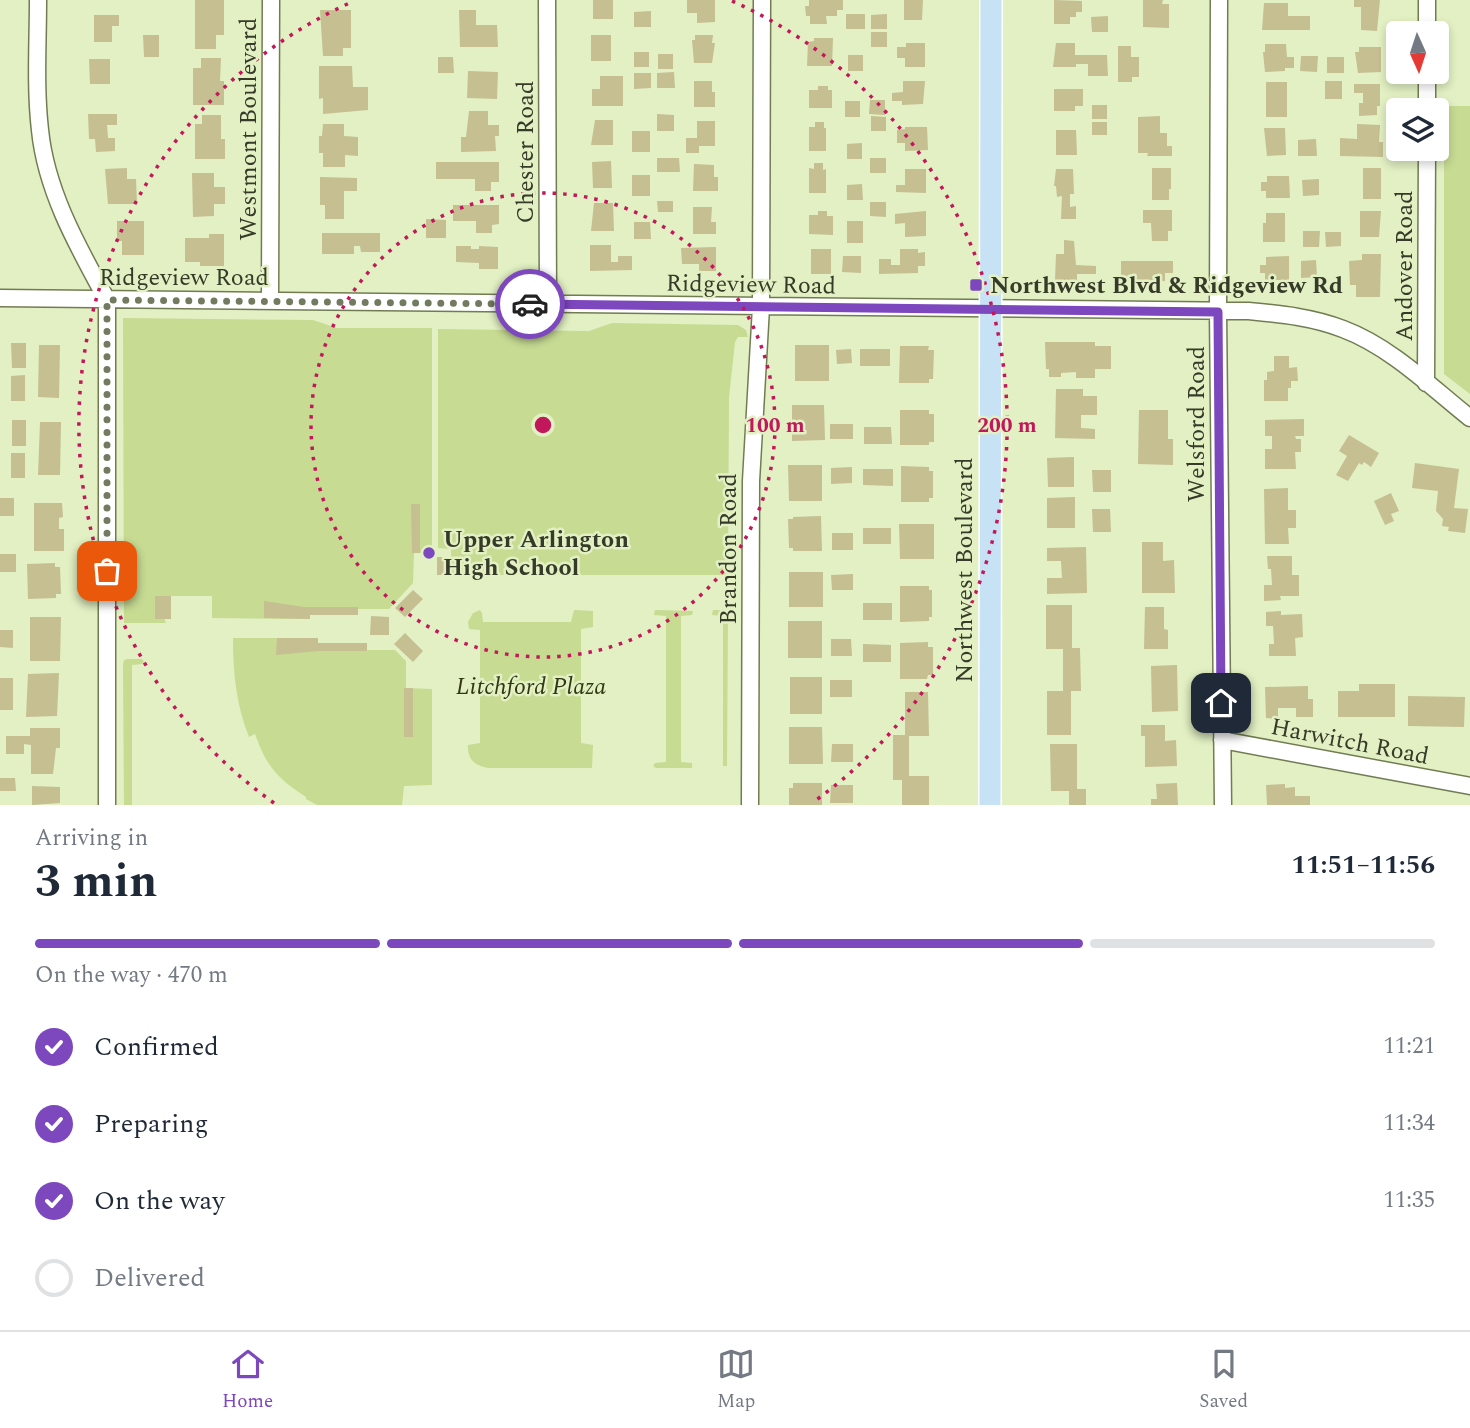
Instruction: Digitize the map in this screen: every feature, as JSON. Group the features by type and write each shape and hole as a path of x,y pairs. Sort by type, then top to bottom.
{"main road":[{"name":"Northwest Boulevard","path":"990,805 991,0"}],"street":[{"path":"38,0 40,131 47,167 58,201 83,257 107,300 107,805"},
{"name":"Westmont Boulevard","path":"270,301 271,0"},
{"name":"Chester Road","path":"547,0 548,304"},
{"name":"Brandon Road","path":"750,805 751,481 761,307 762,0"},
{"name":"Welsford Road","path":"1219,0 1218,312 1223,805"},
{"path":"1427,0 1427,21"},
{"name":"Andover Road","path":"1426,383 1427,161"},
{"name":"Ridgeview Road","path":"0,298 1248,311 1286,315 1343,329 1360,337 1398,361 1470,418"},
{"name":"Harwitch Road","path":"1222,740 1470,786"}],"green space":[{"path":"1449,106 1470,106 1470,394 1444,374 1444,161 1449,161"},
{"path":"123,318 313,320 337,328 432,328 432,553 414,553 413,583 389,609 358,609 358,615 310,615 310,619 212,618 212,596 156,596 166,623 124,623"},
{"path":"612,323 738,325 746,330 748,337 738,337 735,342 729,397 728,572 725,575 451,575 451,549 438,548 438,329 589,331"},
{"name":"Litchford Plaza","path":"480,610 483,622 571,622 574,610 593,611 593,627 581,629 581,743 593,745 592,768 488,768 479,766 470,758 468,745 480,743 480,630 469,629 468,622 473,613"},
{"path":"655,610 693,611 692,615 681,616 681,762 692,763 692,768 653,766 655,763 666,762 666,616 654,615"},
{"path":"713,610 727,610 728,616 727,766 723,766 723,616 712,615"},
{"path":"233,638 318,638 318,643 367,650 395,650 406,661 406,688 432,689 432,785 404,786 402,805 317,805 306,799 274,771 255,734 249,737 236,688"},
{"path":"142,659 144,662 132,665 132,805 124,805 123,666 124,660"}],"building":[{"path":"195,0 224,0 224,35 216,35 216,49 195,49"},
{"path":"593,0 613,0 613,19 593,19"},
{"path":"687,0 715,0 715,22 697,23 697,13 687,13"},
{"path":"809,0 843,0 843,10 837,10 837,16 826,16 827,24 810,24 810,16 806,16 805,6 809,6"},
{"path":"904,0 923,0 922,20 904,20"},
{"path":"1054,0 1082,1 1082,12 1076,12 1076,17 1070,17 1070,24 1054,24"},
{"path":"1143,0 1163,0 1162,4 1169,4 1169,28 1143,27"},
{"path":"1354,0 1380,0 1377,31 1361,30 1361,7 1354,7"},
{"path":"1264,3 1288,3 1288,16 1310,16 1310,30 1262,30"},
{"path":"320,10 351,10 351,48 343,48 343,56 323,56"},
{"path":"459,10 476,10 476,25 497,25 498,47 460,47"},
{"path":"651,11 651,27 634,27 634,12"},
{"path":"846,14 865,14 865,29 846,29"},
{"path":"887,14 887,29 871,29 871,15"},
{"path":"94,15 119,15 119,26 112,26 112,42 94,42"},
{"path":"1108,16 1108,32 1092,32 1091,17"},
{"path":"871,32 887,32 887,47 871,47"},
{"path":"143,35 159,35 159,57 144,57"},
{"path":"591,35 611,35 611,61 591,61"},
{"path":"695,35 713,35 712,43 715,43 712,63 694,63 692,40 695,40"},
{"path":"814,38 833,38 832,66 807,66 808,42 814,41"},
{"path":"906,43 925,43 925,67 905,67 905,58 897,58 897,47 906,47"},
{"path":"1056,43 1075,43 1075,55 1107,55 1108,76 1088,76 1088,64 1053,67"},
{"path":"1265,44 1286,44 1287,57 1294,57 1294,68 1265,72"},
{"path":"1118,46 1131,46 1131,57 1139,57 1139,77 1132,77 1132,82 1118,82"},
{"path":"1359,47 1381,47 1381,72 1358,73 1355,52 1359,52"},
{"path":"634,52 649,52 649,67 634,67"},
{"path":"658,54 673,54 673,69 658,69"},
{"path":"848,55 863,55 863,71 848,71"},
{"path":"1301,56 1318,56 1317,72 1300,71"},
{"path":"438,57 453,57 454,73 438,73"},
{"path":"1327,57 1344,57 1344,73 1327,73"},
{"path":"201,58 221,58 220,81 224,81 224,105 193,105 193,68 201,68"},
{"path":"89,59 110,59 110,84 90,84"},
{"path":"319,66 352,66 353,87 368,87 368,110 323,114 323,98 319,99"},
{"path":"468,71 498,72 497,99 467,98"},
{"path":"674,72 675,88 657,88 657,73"},
{"path":"634,73 651,73 651,88 634,89"},
{"path":"600,76 623,76 623,106 592,106 592,89 600,89"},
{"path":"694,81 712,81 715,107 694,107"},
{"path":"903,81 925,81 923,104 902,105 902,101 892,101 892,93 903,92"},
{"path":"1325,81 1342,81 1342,99 1325,99"},
{"path":"1266,82 1287,82 1287,117 1266,117"},
{"path":"1354,84 1380,84 1380,106 1377,106 1377,115 1359,116 1359,103 1363,103 1363,93 1354,93"},
{"path":"818,86 828,86 828,90 832,90 832,108 809,108 809,90 818,90"},
{"path":"1054,89 1083,89 1083,106 1075,106 1075,111 1054,111"},
{"path":"870,100 885,100 885,115 869,114"},
{"path":"845,101 860,101 860,117 845,117"},
{"path":"1092,105 1107,105 1107,119 1092,119"},
{"path":"469,111 488,111 488,125 499,125 499,136 495,136 496,151 461,152 461,137 466,137"},
{"path":"88,114 117,114 117,125 107,125 108,138 115,138 115,151 96,152 95,139 89,139"},
{"path":"657,114 674,115 674,131 657,131"},
{"path":"202,115 221,115 221,139 225,139 225,159 195,159 195,124 202,124"},
{"path":"871,116 886,117 886,131 871,131"},
{"path":"1160,116 1160,133 1167,133 1167,146 1172,146 1172,156 1147,156 1148,153 1138,153 1138,117"},
{"path":"595,120 613,120 613,145 591,145"},
{"path":"697,121 715,121 715,146 699,146 699,153 686,153 686,138 697,138"},
{"path":"815,122 824,122 826,151 809,151 809,127 815,127"},
{"path":"1092,122 1107,122 1107,135 1092,135"},
{"path":"323,124 344,124 344,136 358,137 358,156 345,155 345,167 323,167 323,153 319,153 319,136 322,136"},
{"path":"1357,124 1380,125 1379,142 1383,142 1383,157 1340,156 1340,138 1357,139"},
{"path":"905,127 927,127 928,150 905,151 905,143 897,143 897,130"},
{"path":"1264,128 1285,128 1286,155 1267,156"},
{"path":"1056,130 1076,130 1077,155 1056,155"},
{"path":"632,131 650,131 650,152 632,152"},
{"path":"1316,139 1317,156 1298,156 1298,140"},
{"path":"862,143 862,159 847,159 847,144"},
{"path":"657,158 679,158 680,172 657,172"},
{"path":"870,158 886,158 886,173 870,173"},
{"path":"611,161 612,188 593,188 592,162"},
{"path":"436,162 499,162 499,182 491,182 491,191 475,191 475,179 436,179"},
{"path":"814,163 823,163 823,170 826,169 826,193 809,193 809,168 814,169"},
{"path":"694,164 714,165 714,177 718,177 718,191 693,191"},
{"path":"127,168 127,179 136,179 137,204 108,204 105,169"},
{"path":"1152,168 1171,168 1169,200 1152,200"},
{"path":"1363,168 1381,168 1381,199 1363,199"},
{"path":"905,169 926,169 926,193 896,192 896,185 905,185"},
{"path":"1056,169 1073,169 1074,194 1070,194 1070,207 1076,206 1076,219 1061,219 1062,196 1057,197 1054,186"},
{"path":"192,173 214,173 214,187 225,187 225,204 214,204 214,216 193,217"},
{"path":"632,175 650,175 650,196 632,196"},
{"path":"1267,176 1289,176 1290,198 1266,198 1266,191 1261,191 1261,182 1267,182"},
{"path":"320,177 357,178 357,191 344,191 344,219 325,219 325,205 320,205"},
{"path":"1319,179 1319,195 1303,196 1302,180"},
{"path":"862,184 863,200 847,200 847,185"},
{"path":"657,201 673,201 673,212 658,212"},
{"path":"870,202 886,202 886,217 870,216"},
{"path":"594,203 613,203 614,231 591,231"},
{"path":"453,205 499,205 499,224 492,225 492,233 476,233 476,221 453,221"},
{"path":"693,207 712,207 711,222 716,222 716,234 693,234"},
{"path":"1143,210 1172,210 1172,231 1168,231 1168,241 1152,241 1151,223 1143,223"},
{"path":"818,211 827,211 827,216 833,216 833,235 809,234 809,215 818,215"},
{"path":"926,211 926,236 905,237 905,223 895,224 895,214"},
{"path":"1360,211 1381,211 1379,237 1360,237"},
{"path":"1266,213 1285,213 1285,242 1263,242"},
{"path":"426,219 446,220 446,238 426,238"},
{"path":"117,221 144,221 144,255 122,255 122,241 117,241"},
{"path":"847,221 863,221 863,243 847,243"},
{"path":"634,222 650,222 651,239 634,239"},
{"path":"1303,231 1320,231 1319,247 1303,247"},
{"path":"1325,232 1341,232 1341,246 1326,247"},
{"path":"322,233 380,233 380,252 361,252 360,246 354,246 354,254 322,254"},
{"path":"209,234 224,234 224,266 200,266 200,262 185,262 185,238 209,238"},
{"path":"1064,240 1074,241 1076,265 1096,266 1096,274 1077,274 1077,281 1055,280 1056,254 1064,254"},
{"path":"590,245 611,245 611,262 618,262 618,256 632,256 632,270 590,271"},
{"path":"456,246 471,246 471,249 479,249 479,246 498,247 498,269 479,269 479,263 456,262"},
{"path":"716,247 716,271 699,271 699,264 682,264 681,248"},
{"path":"811,249 831,249 831,274 811,274"},
{"path":"900,249 918,249 918,253 925,252 925,266 918,266 918,273 879,274 879,259 891,259 891,265 900,265"},
{"path":"1362,254 1381,254 1380,297 1356,297 1356,285 1350,285 1349,261 1362,260"},
{"path":"843,256 861,256 861,273 842,272"},
{"path":"1289,256 1289,280 1265,280 1265,273 1260,273 1260,265 1266,265 1266,257"},
{"path":"1316,260 1317,277 1301,278 1301,261"},
{"path":"1121,261 1173,261 1173,273 1165,273 1165,281 1121,282"},
{"path":"1045,342 1095,342 1095,346 1111,346 1111,369 1095,369 1095,378 1076,378 1076,372 1061,373 1061,377 1049,377"},
{"path":"11,343 26,343 26,368 12,368"},
{"path":"39,345 60,345 59,398 38,397"},
{"path":"795,345 829,345 829,381 795,381"},
{"path":"900,346 929,346 928,350 934,350 933,379 929,379 929,383 899,383"},
{"path":"851,349 852,363 837,364 836,350"},
{"path":"860,349 890,349 890,366 860,366"},
{"path":"1274,356 1289,356 1289,368 1297,367 1298,381 1291,381 1288,401 1264,401 1264,380 1267,380 1267,372 1274,371"},
{"path":"25,375 25,401 11,401 11,376"},
{"path":"1056,389 1083,389 1083,396 1097,396 1097,415 1081,415 1081,428 1095,429 1095,439 1055,438"},
{"path":"792,405 824,405 825,440 792,441"},
{"path":"900,410 929,410 929,414 934,414 934,442 929,442 929,445 900,445"},
{"path":"1139,410 1168,410 1168,439 1173,439 1173,465 1138,464"},
{"path":"1304,419 1304,436 1295,436 1296,439 1301,439 1301,452 1295,452 1296,469 1265,469 1265,449 1272,449 1272,436 1265,436 1265,420"},
{"path":"12,420 26,420 26,446 12,446"},
{"path":"40,422 61,422 60,475 38,475"},
{"path":"830,424 853,424 853,439 830,439"},
{"path":"864,427 891,427 892,444 864,444"},
{"path":"1349,435 1379,453 1371,467 1364,462 1362,465 1359,463 1348,481 1336,475 1347,456 1339,451"},
{"path":"11,453 25,453 25,478 11,478"},
{"path":"1074,457 1074,487 1048,487 1047,458"},
{"path":"1415,463 1459,469 1454,508 1468,509 1465,533 1448,531 1449,527 1442,526 1443,519 1436,511 1438,491 1412,488"},
{"path":"788,465 822,465 822,501 789,501"},
{"path":"901,466 929,467 929,471 933,471 933,498 929,498 929,502 901,502"},
{"path":"852,467 852,483 831,484 831,468"},
{"path":"863,469 893,469 893,486 863,485"},
{"path":"1092,470 1111,470 1111,492 1093,492"},
{"path":"1288,488 1288,510 1296,510 1296,528 1288,528 1289,544 1265,544 1264,489"},
{"path":"1391,493 1399,511 1391,514 1394,521 1385,525 1374,501"},
{"path":"1075,497 1075,528 1047,528 1047,498"},
{"path":"0,498 14,498 14,516 0,516"},
{"path":"34,503 62,503 63,517 59,518 59,529 64,529 64,551 34,551"},
{"path":"411,504 420,504 420,553 412,553"},
{"path":"1092,509 1110,509 1111,532 1093,532"},
{"path":"821,516 822,551 793,551 793,548 789,548 788,519"},
{"path":"899,524 934,524 934,559 900,559"},
{"path":"863,528 891,528 891,544 863,544"},
{"path":"832,533 853,533 853,550 832,550"},
{"path":"1142,542 1163,542 1163,561 1174,560 1175,593 1142,593"},
{"path":"1086,547 1087,593 1047,594 1047,578 1062,578 1061,561 1047,561 1047,548"},
{"path":"0,554 16,554 16,572 0,572"},
{"path":"1267,556 1292,556 1292,575 1299,575 1299,596 1280,596 1281,600 1264,601 1264,585 1272,585"},
{"path":"437,557 451,557 451,575 437,575"},
{"path":"55,563 55,567 60,567 61,594 56,594 56,598 28,599 27,564"},
{"path":"789,572 823,572 823,607 789,607"},
{"path":"853,574 853,590 832,590 831,575"},
{"path":"900,586 929,586 929,590 932,590 932,617 929,617 929,621 900,622"},
{"path":"413,590 423,599 405,617 395,608"},
{"path":"155,596 171,596 171,619 155,619"},
{"path":"264,601 304,607 358,607 358,615 310,615 310,619 264,618"},
{"path":"863,603 892,603 892,620 863,620"},
{"path":"1046,605 1072,605 1072,648 1080,648 1081,691 1071,691 1071,735 1047,735 1047,691 1063,691 1063,649 1046,649"},
{"path":"1145,607 1164,607 1168,649 1144,649"},
{"path":"1281,611 1281,615 1302,614 1303,637 1295,638 1296,656 1269,656 1269,644 1274,644 1273,626 1266,626 1266,612"},
{"path":"371,616 389,617 389,635 370,635"},
{"path":"30,617 61,617 60,661 30,661"},
{"path":"788,621 822,621 822,658 788,658"},
{"path":"0,630 13,630 13,648 0,647"},
{"path":"405,633 423,651 413,662 394,644"},
{"path":"277,638 318,638 318,643 367,643 367,651 318,651 276,655"},
{"path":"831,639 851,639 852,656 831,656"},
{"path":"928,642 928,647 933,647 933,675 928,675 927,679 900,679 900,643"},
{"path":"863,644 891,645 891,662 863,662"},
{"path":"1177,665 1178,711 1152,712 1151,666"},
{"path":"59,673 57,716 26,717 28,674"},
{"path":"790,677 822,677 822,714 790,714"},
{"path":"0,678 13,678 13,710 0,710"},
{"path":"830,680 852,680 852,697 830,697"},
{"path":"1359,684 1395,684 1395,717 1338,717 1338,691 1359,691"},
{"path":"1308,686 1308,699 1313,699 1313,717 1296,717 1296,708 1278,708 1278,719 1266,718 1265,687"},
{"path":"404,688 413,688 413,737 404,737"},
{"path":"905,692 928,692 929,736 909,736 909,776 929,776 929,805 902,805 902,780 893,780 893,735 905,735"},
{"path":"1408,696 1465,697 1464,727 1408,726"},
{"path":"1141,725 1165,725 1165,741 1176,740 1177,766 1145,767 1145,736 1141,736"},
{"path":"789,727 822,727 823,764 789,764"},
{"path":"30,728 60,728 60,748 56,748 53,774 31,774 31,745 24,744 24,754 6,754 6,736 30,736"},
{"path":"832,744 853,744 853,762 831,762"},
{"path":"1050,744 1077,744 1077,789 1086,789 1086,805 1069,805 1069,791 1051,791"},
{"path":"0,778 15,778 16,791 0,791"},
{"path":"793,783 822,783 822,805 789,805 789,788 793,788"},
{"path":"1177,783 1178,805 1151,805 1151,799 1157,799 1156,784"},
{"path":"1285,784 1285,788 1295,787 1295,796 1310,796 1310,805 1267,805 1266,785"},
{"path":"831,785 853,785 853,803 830,803"},
{"path":"32,786 60,787 60,803 32,805"}],"way so far":[{"path":"107,571 107,300 530,304"}],"place":[{"name":"Northwest Blvd & Ridgeview Rd","path":"976,285"},
{"name":"Upper Arlington High School","path":"429,553"}],"route":[{"path":"530,304 1218,312 1221,703"}]}
